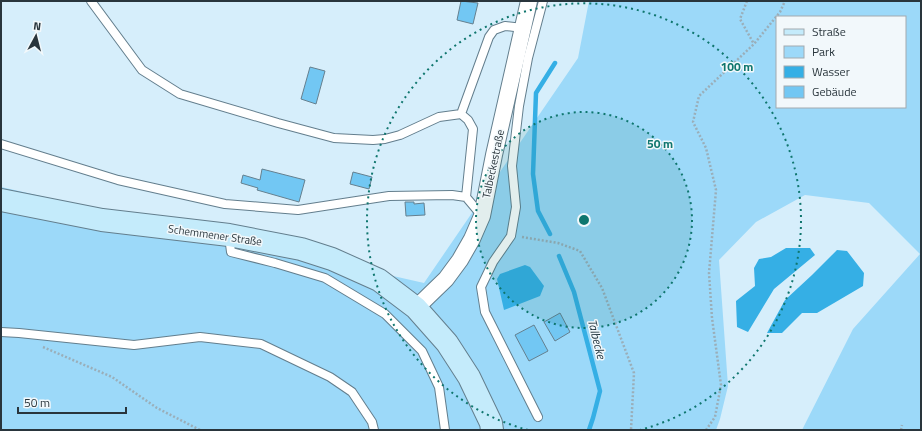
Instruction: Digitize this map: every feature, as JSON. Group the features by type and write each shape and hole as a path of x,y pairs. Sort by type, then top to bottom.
{"main road":[{"name":"Schemmener Straße","path":"1,200 102,220 229,235 301,249 332,259 378,280 416,308 447,343 469,377 491,423 492,430"}],"street":[{"name":"Talbeckestraße","path":"416,308 446,279 460,260 472,239 482,216 494,155 529,1"}],"lane":[{"path":"91,1 142,70 180,94 334,138 373,140 385,138 400,135 439,117 461,114 468,120 473,129 466,197"},
{"path":"538,417 485,312 481,287 493,262 510,236 516,207 512,166 519,106 528,58 543,1"},
{"path":"461,114 489,38 494,30 505,26 523,28"},
{"path":"1,144 118,180 225,204 298,210 389,196 452,195 466,197 482,216"},
{"path":"229,235 231,252 325,278 385,314 422,351 439,387 445,430"},
{"path":"1,332 134,345 200,337 261,344 330,377 352,392 372,422 374,430"}],"path":[{"path":"747,1 740,19 754,44"},
{"path":"777,16 785,1"},
{"path":"706,430 715,417 721,385 712,318 709,273 716,190 706,148 693,122 699,96 754,44 776,17"},
{"path":"510,236 558,243 580,251 602,288 634,373 631,430"},
{"path":"19,333 36,344 112,377 157,408 200,430"},
{"path":"902,425 902,430"}],"green space":[{"path":"589,1 921,1 921,430 802,430 853,329 920,254 869,203 805,195 756,222 719,260 728,386 716,430 1,430 1,187 424,283 578,58"}],"water":[{"path":"786,248 810,248 815,255 774,289 748,332 737,327 736,301 755,286 754,268 759,259 771,257"},
{"path":"837,250 847,251 864,273 863,286 817,313 802,313 782,333 767,333 785,300"},
{"path":"525,265 530,267 544,286 540,296 504,310 497,279 500,274"}],"building":[{"path":"461,1 478,3 473,24 457,20"},
{"path":"310,67 325,71 316,104 301,99"},
{"path":"262,169 305,180 299,202 257,190 258,188 241,183 243,175 260,180"},
{"path":"353,172 372,177 369,189 350,184"},
{"path":"405,202 414,202 414,204 424,203 425,215 406,216"},
{"path":"560,313 570,332 555,341 544,322"},
{"path":"534,325 548,351 529,361 515,335"}],"waterway":[{"name":"Talbecke","path":"550,234 538,211 533,174 536,93 555,63"},
{"name":"Talbecke","path":"559,256 574,292 600,391 589,430"}]}
